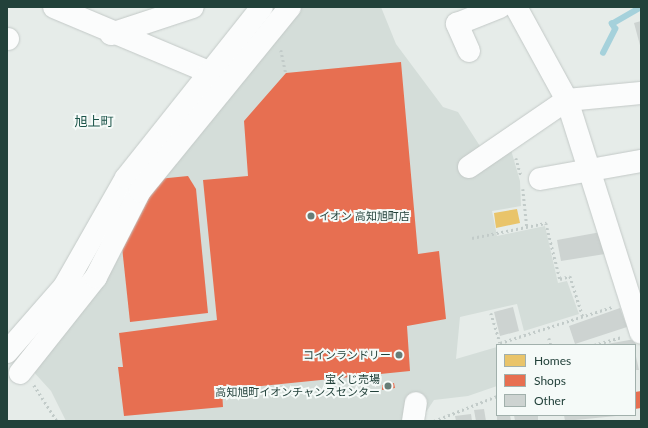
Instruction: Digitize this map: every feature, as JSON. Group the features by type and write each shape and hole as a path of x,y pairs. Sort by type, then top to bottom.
{"street":[{"path":"54,7 111,34 211,73"},
{"path":"111,34 193,7"},
{"path":"98,252 126,178 262,7"},
{"path":"12,364 64,287 98,252 140,192 290,7"},
{"path":"469,51 457,24 500,7"},
{"path":"516,7 567,100 590,168 630,302 634,335"},
{"path":"469,167 567,100 641,93"},
{"path":"540,179 590,168 641,160"}],"path":[{"path":"472,238 546,222 560,279 570,276 583,317"},
{"path":"491,313 500,343 630,302"},
{"path":"598,344 634,335"},
{"path":"549,338 551,344"},
{"path":"12,364 48,402 57,421"},
{"path":"434,421 496,396"}],"shaded area":[{"path":"292,7 381,7 396,44 443,107 458,112 487,157 509,143 520,181 521,206 492,211 497,236 545,226 558,283 567,281 579,314 524,331 517,304 460,317 456,359 496,347 496,386 468,396 434,400 420,421 66,421 51,391 31,369 143,193"}],"building: Homes":[{"path":"517,209 520,223 496,228 494,213"}],"building: Shops":[{"name":"イオン 高知旭町店","path":"401,62 418,254 439,251 446,319 407,326 410,371 222,390 223,407 124,416 118,367 123,367 119,333 217,320 203,180 248,176 244,121 286,73"},
{"path":"188,176 196,189 208,313 130,322 122,247 158,179"},
{"name":"宝くじ売場 高知旭町イオンチャンスセンター","path":"394,383 395,388 382,390 382,385"},
{"path":"641,391 641,408 636,409 636,392"}],"building: Other":[{"path":"641,21 641,49 634,23"},
{"path":"601,232 605,254 561,261 557,240"},
{"path":"513,307 519,331 500,336 494,312"},
{"path":"620,308 627,327 575,344 569,326"},
{"path":"635,339 636,344 607,344"},
{"path":"636,356 639,370 636,370"},
{"path":"484,409 486,421 476,421 474,410"},
{"path":"471,414 472,421 456,421 455,416"},
{"path":"497,416 510,416 511,421 497,421"},
{"path":"514,416 538,416 538,421 515,421"},
{"path":"564,416 616,416 565,421"}],"waterway":[{"path":"603,53 615,29 612,24 641,7"}],"place":[{"name":"イオン 高知旭町店","path":"311,216"},
{"name":"コインランドリー","path":"399,355"},
{"name":"宝くじ売場 高知旭町イオンチャンスセンター","path":"388,386"}],"district":[{"name":"旭上町","path":"94,121"}]}
